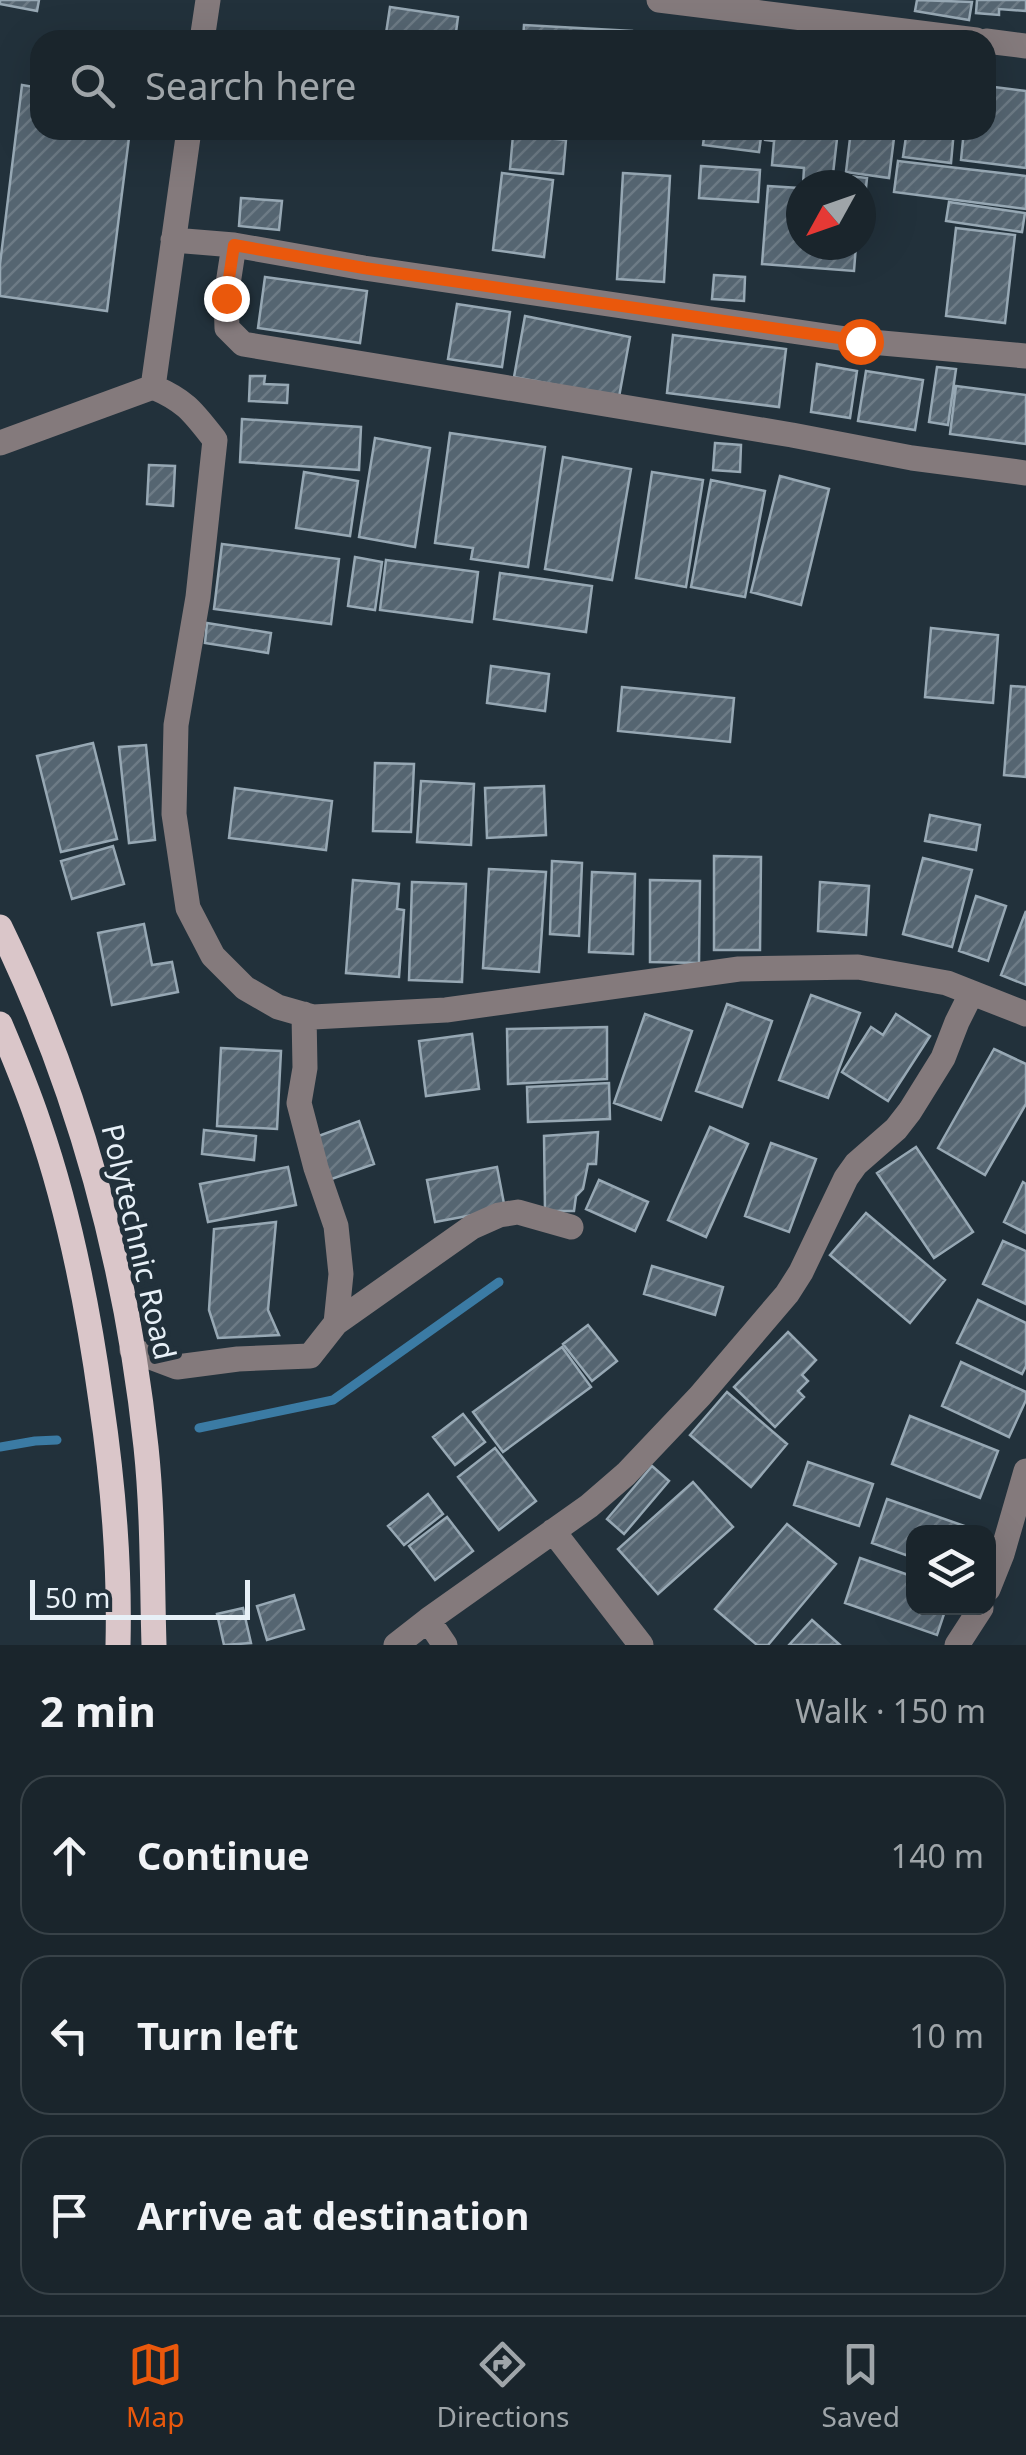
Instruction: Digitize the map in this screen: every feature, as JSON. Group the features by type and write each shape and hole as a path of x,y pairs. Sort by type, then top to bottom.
{"main road":[{"name":"Polytechnic Road","path":"0,926 73,1104 103,1208 126,1310 146,1447 154,1645"},
{"path":"0,1024 40,1125 90,1317 116,1526 120,1580 118,1645"}],"street":[{"path":"204,30 208,0"},
{"path":"659,0 897,30"},
{"path":"996,42 1026,46"},
{"path":"152,387 189,140"},
{"path":"174,240 234,245 786,331 1026,356"},
{"path":"234,245 226,298 227,328 243,344 912,458 1026,473"},
{"path":"0,443 152,387 178,398 215,440 198,597 176,725 174,814 188,908 213,956 246,988 278,1007 313,1016 446,1010 740,970 858,967 947,982 1026,1014"},
{"path":"396,1645 589,1506 626,1474 700,1396 802,1272 846,1178 910,1110 943,1058 972,994"},
{"path":"304,1014 305,1068 298,1104 336,1226 341,1274 336,1323"},
{"path":"132,1350 177,1367 310,1356 336,1323 463,1232 509,1212 527,1213 571,1227"},
{"path":"996,1569 1026,1470"},
{"path":"553,1530 641,1645"},
{"path":"957,1645 976,1615"},
{"path":"428,1620 446,1645"}],"building":[{"path":"0,0 39,0 37,11 0,4"},
{"path":"917,0 972,2 969,20 915,11"},
{"path":"977,0 1026,0 1026,11 999,9 999,15 976,13"},
{"path":"390,7 458,17 456,30 387,30"},
{"path":"524,25 614,30 524,30"},
{"path":"22,85 30,86 30,140 129,140 107,311 0,296 0,264"},
{"path":"996,87 1026,91 1026,168 961,160 963,140 996,140"},
{"path":"513,140 566,140 563,174 510,169"},
{"path":"704,140 761,140 759,152 703,145"},
{"path":"765,140 837,140 833,170 772,165 774,141"},
{"path":"850,140 894,140 889,178 876,176 876,170 846,170"},
{"path":"906,140 953,140 951,163 903,157"},
{"path":"898,161 1026,176 1026,209 894,192"},
{"path":"701,166 760,170 758,202 699,198"},
{"path":"502,173 553,180 544,257 493,250"},
{"path":"623,173 670,176 664,282 617,279"},
{"path":"768,186 786,187 786,260 855,260 854,271 762,264"},
{"path":"241,198 282,201 279,230 239,226"},
{"path":"949,202 1025,213 1022,232 946,221"},
{"path":"956,228 1015,235 1005,323 946,316"},
{"path":"714,275 745,277 744,301 712,299"},
{"path":"265,277 367,291 360,343 258,328"},
{"path":"457,304 510,312 502,367 448,359"},
{"path":"525,316 630,337 619,397 514,377"},
{"path":"673,335 786,349 779,407 667,393"},
{"path":"817,364 857,371 850,418 811,412"},
{"path":"937,367 956,369 948,425 929,422"},
{"path":"866,371 923,380 915,430 858,421"},
{"path":"250,376 265,376 264,384 288,385 287,403 249,401"},
{"path":"956,386 1026,395 1026,444 950,434"},
{"path":"242,419 361,427 359,470 240,462"},
{"path":"450,433 545,447 528,567 471,559 473,548 435,543"},
{"path":"375,438 430,448 415,547 359,537"},
{"path":"715,443 741,445 740,472 713,470"},
{"path":"563,457 631,469 612,580 545,569"},
{"path":"149,465 175,466 173,506 147,504"},
{"path":"304,472 358,481 350,536 296,528"},
{"path":"652,472 703,480 686,587 636,578"},
{"path":"780,476 829,489 801,605 751,592"},
{"path":"711,480 765,491 745,597 691,587"},
{"path":"222,544 339,559 331,624 214,609"},
{"path":"355,557 382,562 375,610 348,606"},
{"path":"386,560 478,572 472,622 380,610"},
{"path":"500,573 592,586 586,632 494,619"},
{"path":"207,623 271,633 268,653 205,643"},
{"path":"931,628 998,635 993,703 925,697"},
{"path":"491,666 549,674 545,711 487,703"},
{"path":"1011,686 1026,687 1026,777 1004,775"},
{"path":"622,687 734,698 730,742 618,731"},
{"path":"93,743 117,839 61,852 37,756"},
{"path":"146,745 155,840 129,843 119,747"},
{"path":"375,763 414,764 411,832 373,831"},
{"path":"421,781 474,784 471,845 417,842"},
{"path":"544,786 546,835 487,838 485,788"},
{"path":"235,788 332,801 326,850 229,838"},
{"path":"930,815 980,825 976,850 925,841"},
{"path":"113,846 124,884 72,899 61,861"},
{"path":"714,856 761,857 760,950 714,950"},
{"path":"923,858 972,870 952,947 903,934"},
{"path":"552,861 582,863 579,936 550,934"},
{"path":"489,869 546,872 539,972 483,968"},
{"path":"592,872 635,874 633,954 589,952"},
{"path":"353,880 399,884 397,909 404,910 399,977 346,973"},
{"path":"650,880 700,881 699,963 650,962"},
{"path":"412,882 466,884 462,982 409,980"},
{"path":"820,882 869,886 866,935 818,931"},
{"path":"976,896 1006,906 988,961 959,951"},
{"path":"1026,911 1026,985 1001,975"},
{"path":"144,924 152,965 172,962 178,992 112,1005 98,933"},
{"path":"811,995 860,1013 828,1098 779,1080"},
{"path":"727,1004 772,1021 742,1107 696,1091"},
{"path":"645,1014 692,1031 661,1120 614,1103"},
{"path":"896,1014 930,1036 888,1101 842,1072 871,1027 883,1035"},
{"path":"607,1027 607,1079 508,1084 507,1029"},
{"path":"472,1034 479,1089 426,1096 419,1041"},
{"path":"221,1048 281,1051 277,1129 217,1126"},
{"path":"994,1049 1026,1064 1026,1104 985,1175 938,1148"},
{"path":"609,1083 610,1119 528,1122 527,1087"},
{"path":"359,1121 374,1164 329,1180 313,1138"},
{"path":"710,1127 748,1144 706,1237 668,1220"},
{"path":"204,1130 256,1136 254,1160 202,1154"},
{"path":"598,1132 596,1164 588,1164 574,1211 545,1211 544,1136"},
{"path":"771,1143 816,1159 789,1232 745,1216"},
{"path":"916,1147 973,1232 934,1258 877,1173"},
{"path":"288,1167 296,1205 208,1222 200,1184"},
{"path":"497,1167 505,1209 435,1222 427,1180"},
{"path":"599,1180 648,1202 635,1231 586,1209"},
{"path":"1023,1182 1026,1184 1026,1233 1004,1222"},
{"path":"866,1213 945,1280 910,1323 830,1255"},
{"path":"276,1222 268,1310 279,1335 218,1338 209,1310 214,1229"},
{"path":"1003,1241 1026,1251 1026,1304 983,1284"},
{"path":"652,1266 723,1287 715,1315 644,1294"},
{"path":"978,1300 1026,1323 1026,1366 1022,1374 957,1343"},
{"path":"588,1325 617,1361 592,1381 563,1344"},
{"path":"788,1332 816,1360 802,1375 808,1381 798,1391 804,1397 775,1427 734,1387"},
{"path":"562,1347 591,1387 503,1452 473,1412"},
{"path":"961,1362 1026,1392 1009,1437 942,1406"},
{"path":"727,1392 787,1444 751,1487 690,1435"},
{"path":"463,1414 485,1442 455,1465 433,1437"},
{"path":"910,1416 998,1451 980,1498 892,1464"},
{"path":"495,1448 536,1501 499,1530 458,1477"},
{"path":"808,1462 873,1484 859,1526 794,1505"},
{"path":"652,1466 669,1481 624,1534 607,1519"},
{"path":"693,1482 733,1527 658,1594 618,1549"},
{"path":"428,1494 443,1514 404,1545 388,1526"},
{"path":"887,1499 962,1525 906,1525 906,1555 872,1543"},
{"path":"447,1517 473,1551 435,1580 409,1546"},
{"path":"787,1524 836,1564 768,1645 757,1645 715,1609"},
{"path":"860,1558 906,1574 906,1615 944,1615 937,1635 845,1603"},
{"path":"294,1595 304,1629 267,1640 257,1606"},
{"path":"243,1608 251,1643 224,1645 217,1614"},
{"path":"812,1620 840,1645 789,1645"}],"waterway":[{"path":"199,1428 333,1400 499,1282"},
{"path":"0,1447 57,1440"}],"route":[{"path":"226,298 234,245 657,313 860,341"}]}
